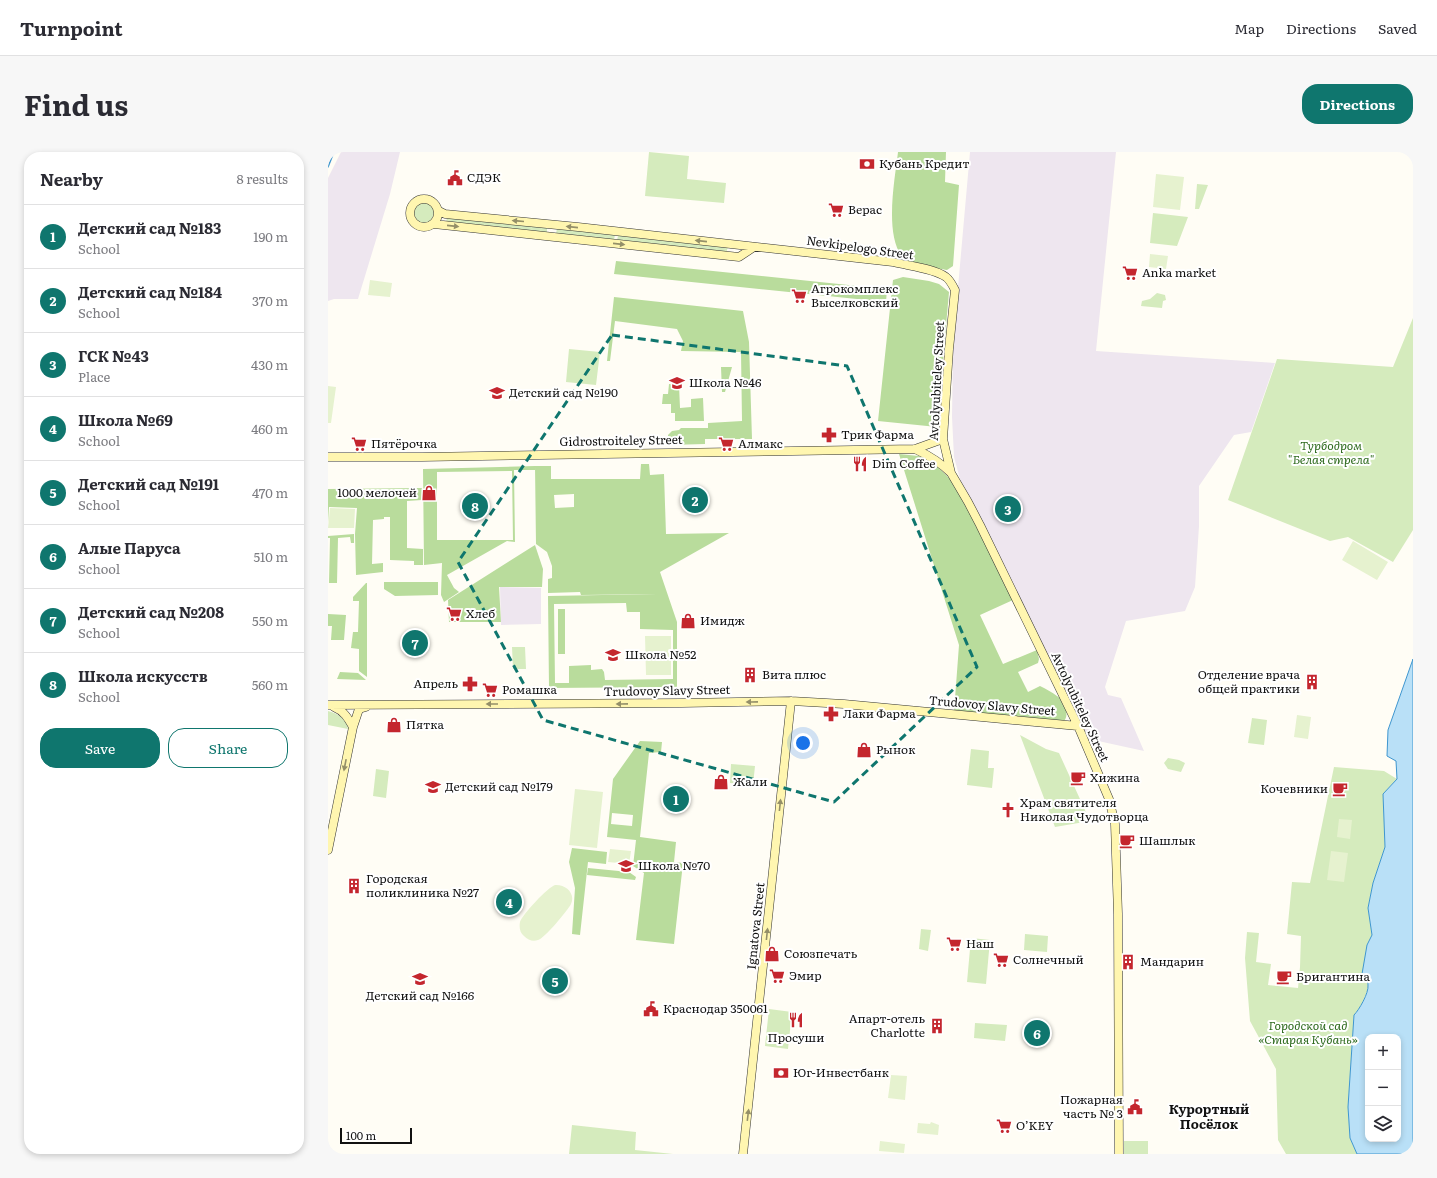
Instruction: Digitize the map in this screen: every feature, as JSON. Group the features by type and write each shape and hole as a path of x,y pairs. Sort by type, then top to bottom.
{"street":[{"path":"434,224 438,218 439,211 436,204 427,198 418,200 411,207 410,217 416,224 425,227 434,224 739,257 754,247"},
{"name":"Nevkipelogo Street","path":"439,211 445,214 893,262 928,270 946,277 952,283 955,290"},
{"path":"552,237 554,234 553,225"},
{"path":"725,256 729,252 729,247 726,244"},
{"name":"Avtolyubiteley Street","path":"955,290 943,439 951,474 980,524 1078,726 1109,799 1115,824 1118,914 1119,1154"},
{"name":"Gidrostroiteley Street","path":"328,457 422,457 915,449 943,439"},
{"name":"Gidrostroiteley Street","path":"915,449 934,458 951,474"},
{"name":"Trudovoy Slavy Street","path":"328,705 373,706 791,701 853,705 1078,726"},
{"name":"Ignatova Street","path":"743,1154 791,701"},
{"path":"328,705 342,710 353,727"},
{"path":"328,850 353,727 359,709 373,706"}],"highlighted area":[{"path":"612,335 847,366 977,667 834,802 543,720 458,562"}],"shaded area":[{"path":"341,152 400,152 390,194 358,299 334,299 328,301 328,178"},
{"path":"970,152 1116,152 1096,351 1275,363 1251,432 1234,435 1199,486 1199,526 1195,587 1185,611 1126,621 1105,687 1108,695 1121,698 1144,751 1089,739 960,479 954,457 952,417 953,344"},
{"path":"500,587 541,588 541,624 501,625"}],"green space":[{"path":"649,152 689,156 687,179 726,183 724,203 645,196"},
{"path":"898,152 946,152 945,182 959,185 953,266 947,270 918,266 910,263 901,255 895,243 892,212"},
{"path":"1156,174 1184,177 1180,210 1153,207"},
{"path":"1197,184 1208,185 1199,209 1195,209"},
{"path":"423,201 427,202 433,208 433,216 427,222 423,223 419,222 413,216 412,212 413,208 419,202"},
{"path":"1153,213 1188,217 1177,246 1150,243"},
{"path":"447,217 547,227 547,233 446,223"},
{"path":"557,228 615,234 614,241 556,234"},
{"path":"618,235 728,247 726,253 617,241"},
{"path":"1150,254 1168,256 1166,269 1149,267"},
{"path":"616,261 887,289 886,302 614,274"},
{"path":"903,277 939,284 949,292 937,427 878,421 893,280"},
{"path":"370,280 392,283 390,297 368,295"},
{"path":"1157,293 1165,295 1166,300 1163,301 1162,308 1141,306 1142,301 1150,299"},
{"path":"614,297 743,311 749,342 752,439 705,439 705,444 668,445 668,435 672,431 679,430 681,428 708,428 708,423 742,421 741,352 681,351 683,341 677,329 615,321 610,361 607,361"},
{"name":"Турбодром \"Белая стрела\"","path":"1413,318 1413,530 1393,562 1348,537 1330,541 1228,500 1277,359 1393,367"},
{"path":"569,349 600,352 596,385 566,382"},
{"path":"721,367 732,367 725,392 722,392"},
{"path":"669,384 679,385 680,408 691,407 691,399 703,398 704,421 675,421 675,413 671,413 671,404 662,404 663,394 668,394"},
{"path":"328,386 336,387 331,423 328,423"},
{"path":"899,454 919,456 934,463 958,487 1013,600 980,615 1003,664 1037,650 1039,659 1038,663 1018,672 1028,692 1040,686 1060,698 1064,704 1066,712 1066,718 1064,721 954,712 959,645"},
{"path":"641,464 649,464 650,475 664,474 666,534 729,533 660,572 677,622 677,687 549,688 548,596 657,594 581,595 580,592 548,593 548,579 552,578 552,566 547,552 536,544 535,466 551,466 551,479 640,479","holes":["574,494 574,507 555,508 554,495","626,603 627,612 640,612 640,629 673,630 673,679 605,680 602,669 591,670 591,665 569,666 569,683 555,683 554,604"]},
{"path":"535,466 535,470 514,470 515,542 507,541 447,575 454,588 459,592 444,602 441,595 442,563 424,565 423,469","holes":["512,471 513,540 437,540 437,472"]},
{"path":"422,488 422,500 407,501 407,548 423,549 423,565 414,565 414,561 390,560 390,517 384,517 384,519 373,520 372,564 383,563 383,572 356,575 355,534 357,508 329,507 328,523 328,489"},
{"path":"330,508 355,509 354,528 328,528"},
{"path":"354,534 354,543 351,543 350,537 338,538 337,583 329,583 330,538 328,538 328,536"},
{"path":"1353,541 1388,562 1377,580 1342,560"},
{"path":"535,545 543,569 542,587 499,587 501,622 449,622 448,600"},
{"path":"384,582 438,582 438,595 395,596 384,589"},
{"path":"366,583 367,677 359,671 359,649 351,648 353,632 358,632 359,601 353,601 353,597"},
{"path":"558,609 565,609 565,654 558,654"},
{"path":"328,614 346,615 344,640 331,640 332,626 328,626"},
{"path":"645,636 671,636 671,675 646,675"},
{"path":"512,647 525,647 526,669 513,669"},
{"path":"340,672 358,673 366,680 337,679"},
{"path":"328,711 335,713 344,719 348,729 328,725"},
{"path":"1297,715 1311,717 1308,739 1294,737"},
{"path":"1252,718 1267,720 1264,745 1248,743"},
{"path":"1020,735 1046,749 1059,753 1090,821 1055,827"},
{"path":"640,741 662,742 661,752 649,753 640,837 676,842 674,862 683,863 674,944 636,940 644,873 633,866 636,840 607,837 613,779","holes":["612,813 633,815 632,826 611,824"]},
{"path":"971,749 989,751 988,768 994,768 992,788 967,785"},
{"path":"1168,758 1185,763 1181,772 1168,769 1164,763"},
{"path":"731,764 755,766 753,785 730,783"},
{"name":"Городской сад «Старая Кубань»","path":"1334,767 1384,771 1397,779 1383,794 1385,847 1373,883 1368,908 1372,935 1367,945 1366,979 1369,987 1360,1008 1354,1015 1348,1107 1350,1138 1357,1154 1286,1154 1278,1140 1276,1069 1250,1021 1245,958 1247,932 1259,933 1256,962 1271,964 1268,985 1298,988 1301,936 1287,934 1292,882 1310,883"},
{"path":"376,769 389,771 386,798 373,796"},
{"path":"575,789 603,792 597,848 569,845"},
{"path":"1339,819 1352,820 1350,839 1337,837"},
{"path":"572,848 607,852 606,864 588,862 580,935 572,934 575,888 569,862"},
{"path":"610,849 631,851 629,864 608,862"},
{"path":"1331,851 1348,853 1344,882 1327,880"},
{"path":"588,868 629,872 636,877 635,880 587,875"},
{"path":"555,885 562,886 569,890 572,896 571,904 556,924 545,935 538,940 529,940 521,932 520,922 536,902"},
{"path":"921,929 931,930 928,951 919,949"},
{"path":"1025,934 1048,936 1047,952 1024,950"},
{"path":"971,938 990,940 986,984 967,982"},
{"path":"769,1009 792,1012 788,1049 765,1046"},
{"path":"975,1023 1007,1025 1005,1041 974,1038"},
{"path":"891,1075 907,1076 905,1100 888,1098"},
{"path":"931,1122 939,1125 938,1135 917,1133 918,1123 930,1124"},
{"path":"572,1125 636,1132 635,1150 673,1154 569,1154"},
{"path":"880,1141 905,1144 904,1153 879,1151"},
{"path":"1124,1141 1148,1141 1148,1154 1124,1154"}],"water":[{"path":"1413,659 1413,1154 1357,1154 1350,1138 1348,1107 1354,1015 1363,1001 1368,988 1367,981 1362,974 1367,945 1372,935 1368,908 1373,883 1385,847 1383,794 1397,779 1396,761 1387,756 1388,730"}],"waterway":[{"path":"328,167 334,152"}],"place":[{"name":"Кубань Кредит","path":"867,164"},
{"name":"СДЭК","path":"455,178"},
{"name":"Верас","path":"836,210"},
{"name":"Anka market","path":"1130,273"},
{"name":"Агрокомплекс Выселковский","path":"799,296"},
{"name":"Школа №46","path":"677,383"},
{"name":"Детский сад №190","path":"497,393"},
{"name":"Трик Фарма","path":"829,435"},
{"name":"Пятёрочка","path":"359,444"},
{"name":"Алмакс","path":"726,444"},
{"name":"Dim Coffee","path":"860,464"},
{"name":"1000 мелочей","path":"429,493"},
{"name":"Детский сад №184","path":"695,500"},
{"name":"Школа искусств","path":"475,506"},
{"name":"ГСК №43","path":"1008,509"},
{"name":"Хлеб","path":"454,614"},
{"name":"Имидж","path":"688,621"},
{"name":"Детский сад №208","path":"415,643"},
{"name":"Школа №52","path":"613,655"},
{"name":"Вита плюс","path":"750,675"},
{"name":"Отделение врача общей практики","path":"1312,682"},
{"name":"Апрель","path":"470,684"},
{"name":"Ромашка","path":"490,690"},
{"name":"Лаки Фарма","path":"831,714"},
{"name":"Пятка","path":"394,725"},
{"name":"Рынок","path":"864,750"},
{"name":"Хижина","path":"1078,778"},
{"name":"Жали","path":"721,782"},
{"name":"Детский сад №179","path":"433,787"},
{"name":"Кочевники","path":"1340,789"},
{"name":"Детский сад №183","path":"676,799"},
{"name":"Храм святителя Николая Чудотворца","path":"1008,810"},
{"name":"Шашлык","path":"1127,841"},
{"name":"Школа №70","path":"626,866"},
{"name":"Городская поликлиника №27","path":"354,886"},
{"name":"Школа №69","path":"509,902"},
{"name":"Наш","path":"954,944"},
{"name":"Союзпечать","path":"772,954"},
{"name":"Солнечный","path":"1001,960"},
{"name":"Мандарин","path":"1128,962"},
{"name":"Эмир","path":"777,976"},
{"name":"Бригантина","path":"1284,977"},
{"name":"Детский сад №166","path":"420,979"},
{"name":"Детский сад №191","path":"555,981"},
{"name":"Краснодар 350061","path":"651,1009"},
{"name":"Просуши","path":"796,1020"},
{"name":"Апарт-отель Charlotte","path":"937,1026"},
{"name":"Алые Паруса","path":"1037,1033"},
{"name":"Юг-Инвестбанк","path":"781,1073"},
{"name":"Пожарная часть № 3","path":"1135,1107"},
{"name":"O’KEY","path":"1004,1126"}],"district":[{"name":"Курортный Посёлок","path":"1209,1116"}]}
